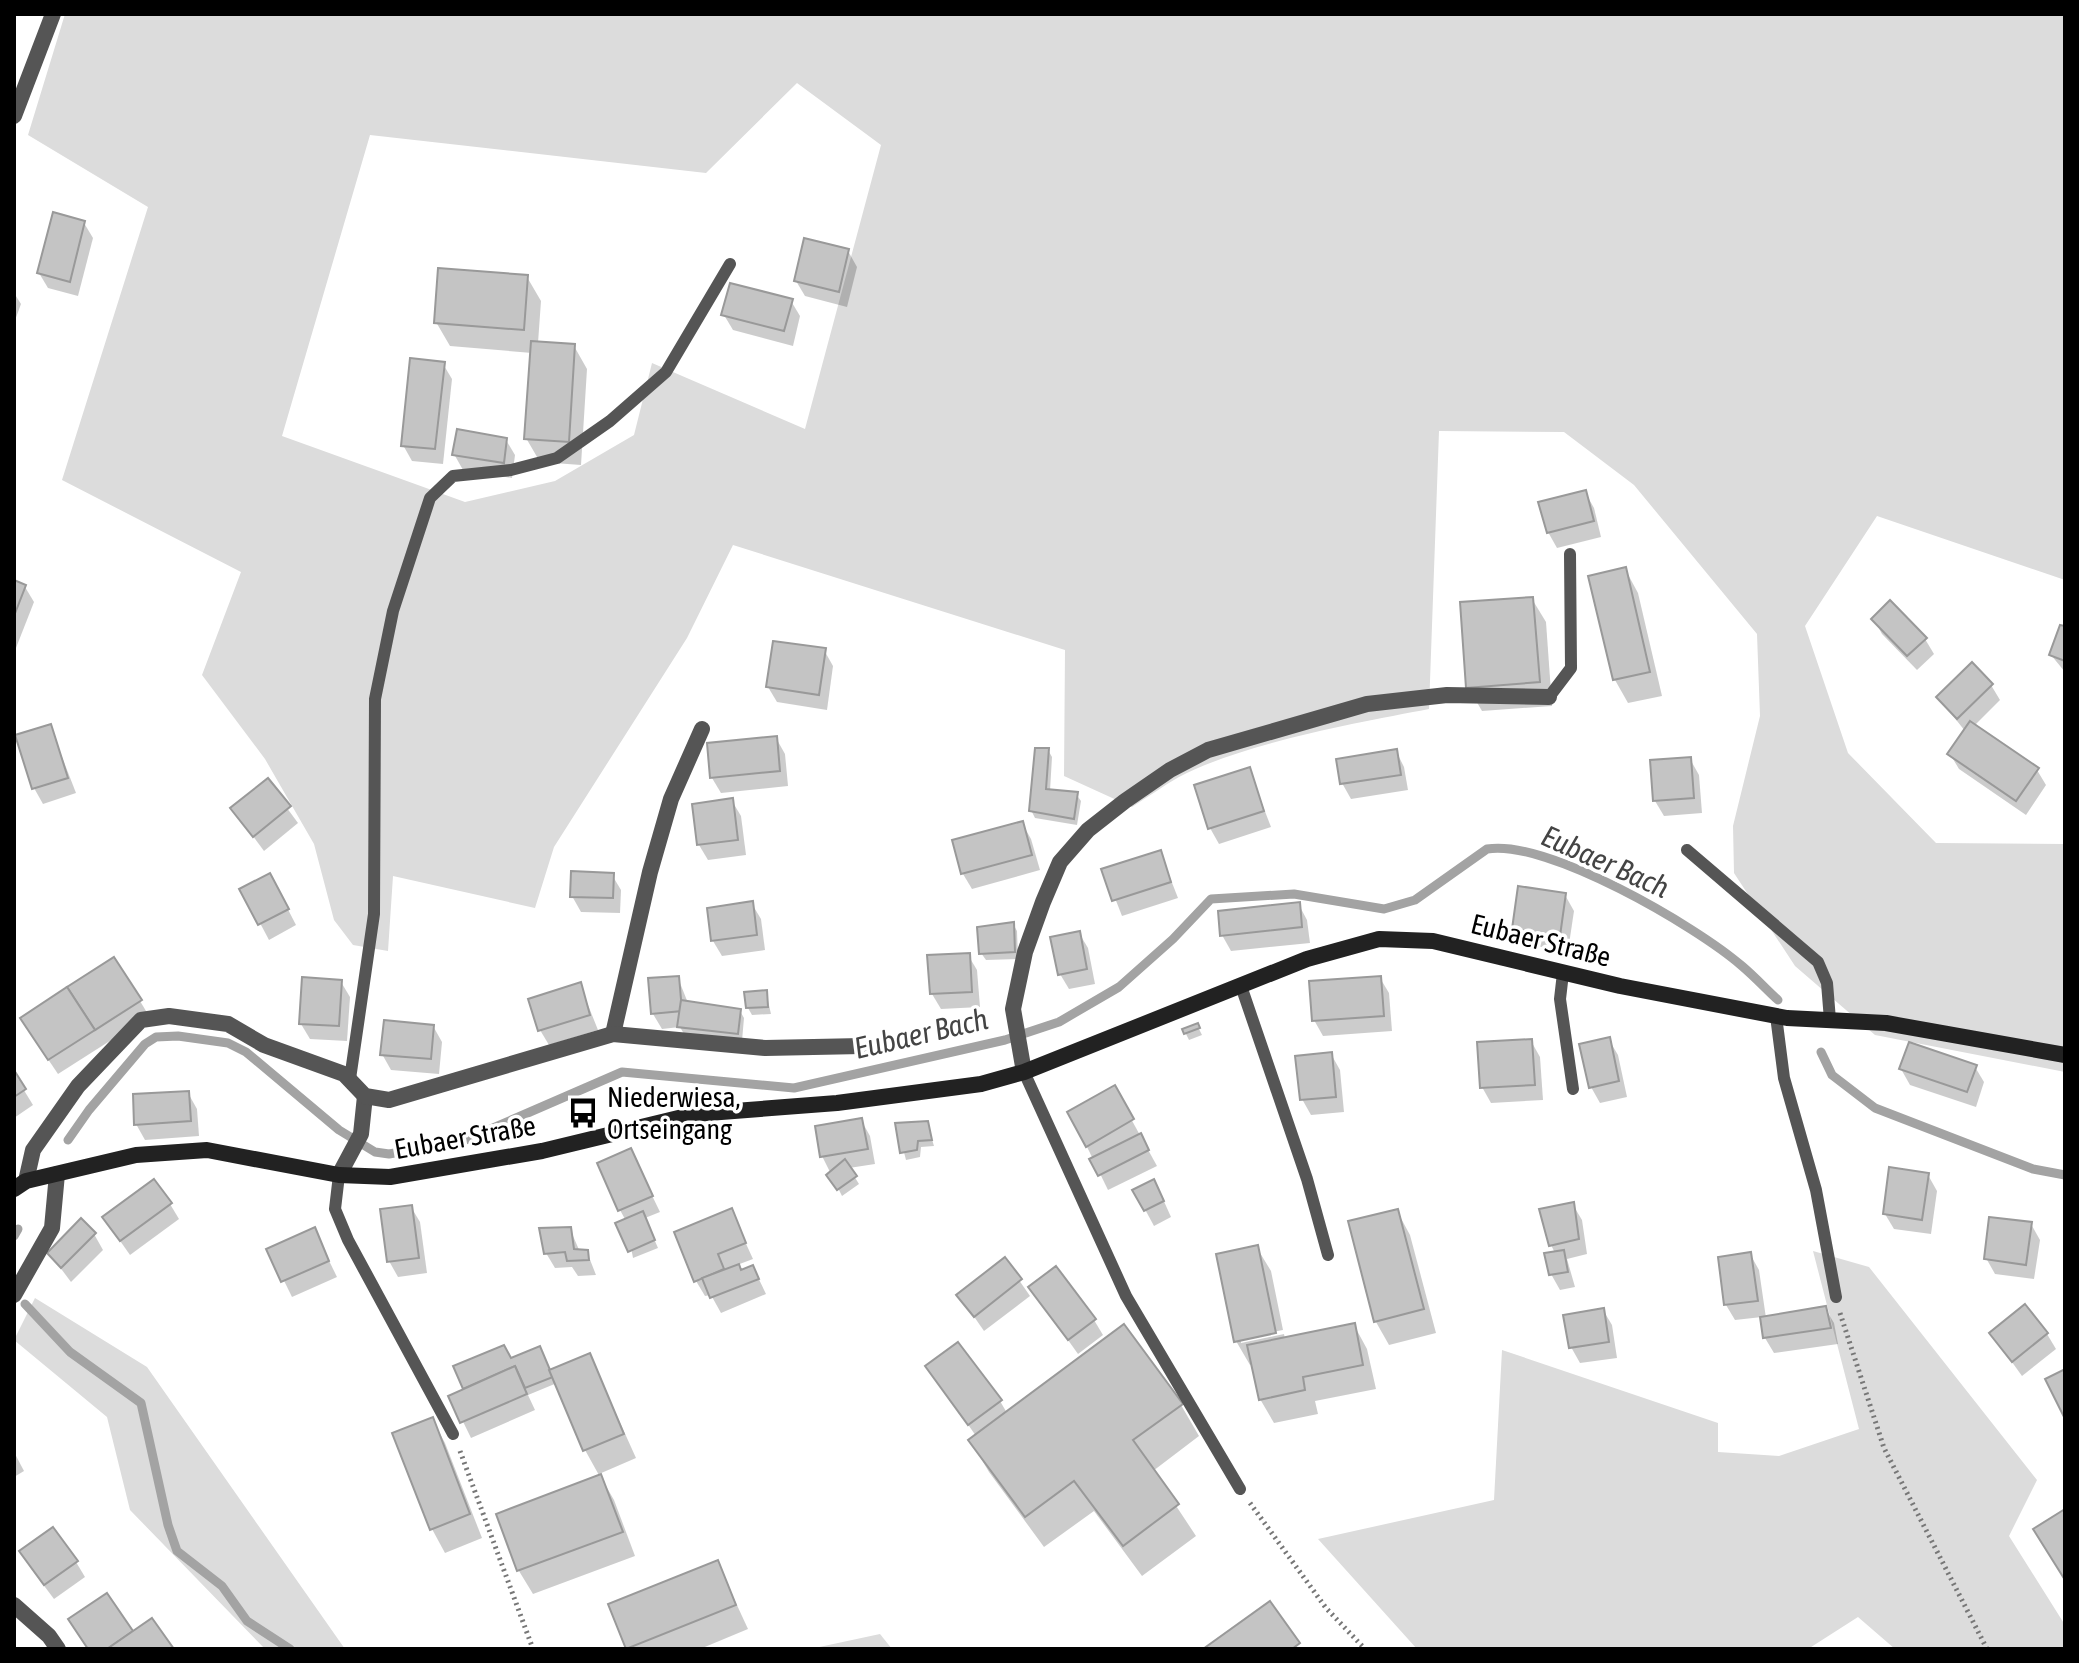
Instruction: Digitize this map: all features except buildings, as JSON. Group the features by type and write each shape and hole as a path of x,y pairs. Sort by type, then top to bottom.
{"street":[{"path":"14,116 53,14"},
{"path":"1024,1072 1014,1024 1016,987 1025,952 1060,862 1088,830 1170,770 1208,750 1367,704 1447,695 1549,697"},
{"path":"613,1034 650,872 671,799 702,729"},
{"name":"Eubaer Straße","path":"20,1185 136,1155 207,1150 339,1175 390,1177 542,1151 695,1114 851,1101 981,1084 1024,1072 1307,959 1379,939 1433,941 1563,973 1776,1016 1886,1023 2065,1055"},
{"name":"Eubaer Straße","path":"20,1185 33,1150 78,1086 141,1020 169,1016 228,1024 264,1045 326,1066 350,1079 365,1096 389,1100 613,1034 765,1048 862,1046"},
{"name":"Eubaer Straße","path":"339,1175 361,1134 365,1096"},
{"path":"14,1295 52,1228 57,1174"},
{"path":"14,1605 49,1636 58,1649"}],"lane":[{"path":"350,1079 374,914 375,699 393,611 430,498 453,476 511,470 557,458 610,421 666,372 730,264"},
{"path":"1549,697 1571,668 1570,554"},
{"path":"1687,850 1818,962 1827,983 1830,1020"},
{"path":"1563,973 1560,999 1573,1089"},
{"path":"1241,986 1307,1179 1328,1255"},
{"path":"1776,1016 1784,1078 1816,1190 1836,1297"},
{"path":"1024,1072 1126,1296 1240,1489"},
{"path":"339,1175 335,1209 348,1240 453,1434"}],"path":[{"path":"1836,1297 1884,1448 1987,1649"},
{"path":"453,1434 533,1649"},
{"path":"1240,1489 1326,1608 1365,1649"}],"shaded area":[{"path":"65,14 2065,14 2065,580 1877,516 1805,626 1848,753 1936,843 2065,844 2065,1072 1875,1035 1795,966 1734,873 1733,826 1760,716 1757,634 1634,485 1564,432 1439,431 1429,709 1301,736 1235,754 1179,777 1132,807 1064,776 1065,650 733,545 687,638 554,847 535,908 393,876 388,951 353,945 334,920 314,844 265,759 202,675 241,572 62,480 148,207 28,135","holes":["797,83 881,145 805,429 652,363 634,435 555,481 465,502 282,436 370,135 706,173"]},
{"path":"1813,1251 1869,1267 2037,1480 2009,1536 2065,1625 2065,1649 1895,1649 1858,1617 1808,1649 1417,1649 1318,1539 1494,1500 1502,1350 1718,1423 1718,1452 1779,1456 1859,1429"},
{"path":"35,1298 147,1367 345,1649 265,1649 130,1510 107,1417 14,1340"},
{"path":"880,1634 892,1649 810,1649"}],"waterway":[{"name":"Eubaer Bach","path":"68,1140 145,1044 156,1037 178,1036 228,1043 246,1052 339,1130 375,1152 389,1154 463,1141 622,1072 794,1088 1005,1040 1059,1022 1119,987 1173,939 1211,899 1294,894 1384,909 1415,900 1487,849 1513,850 1546,857 1620,889 1720,949 1778,1000"},
{"name":"Eubaer Bach","path":"1821,1052 1832,1075 1875,1108 2033,1169 2065,1175"},
{"name":"Eubaer Bach","path":"14,1236 18,1229"},
{"path":"25,1304 70,1352 141,1403 168,1525 177,1551 222,1586 247,1621 290,1649"}],"place":[{"name":"Niederwiesa, Ortseingang","path":"583,1113"}]}
